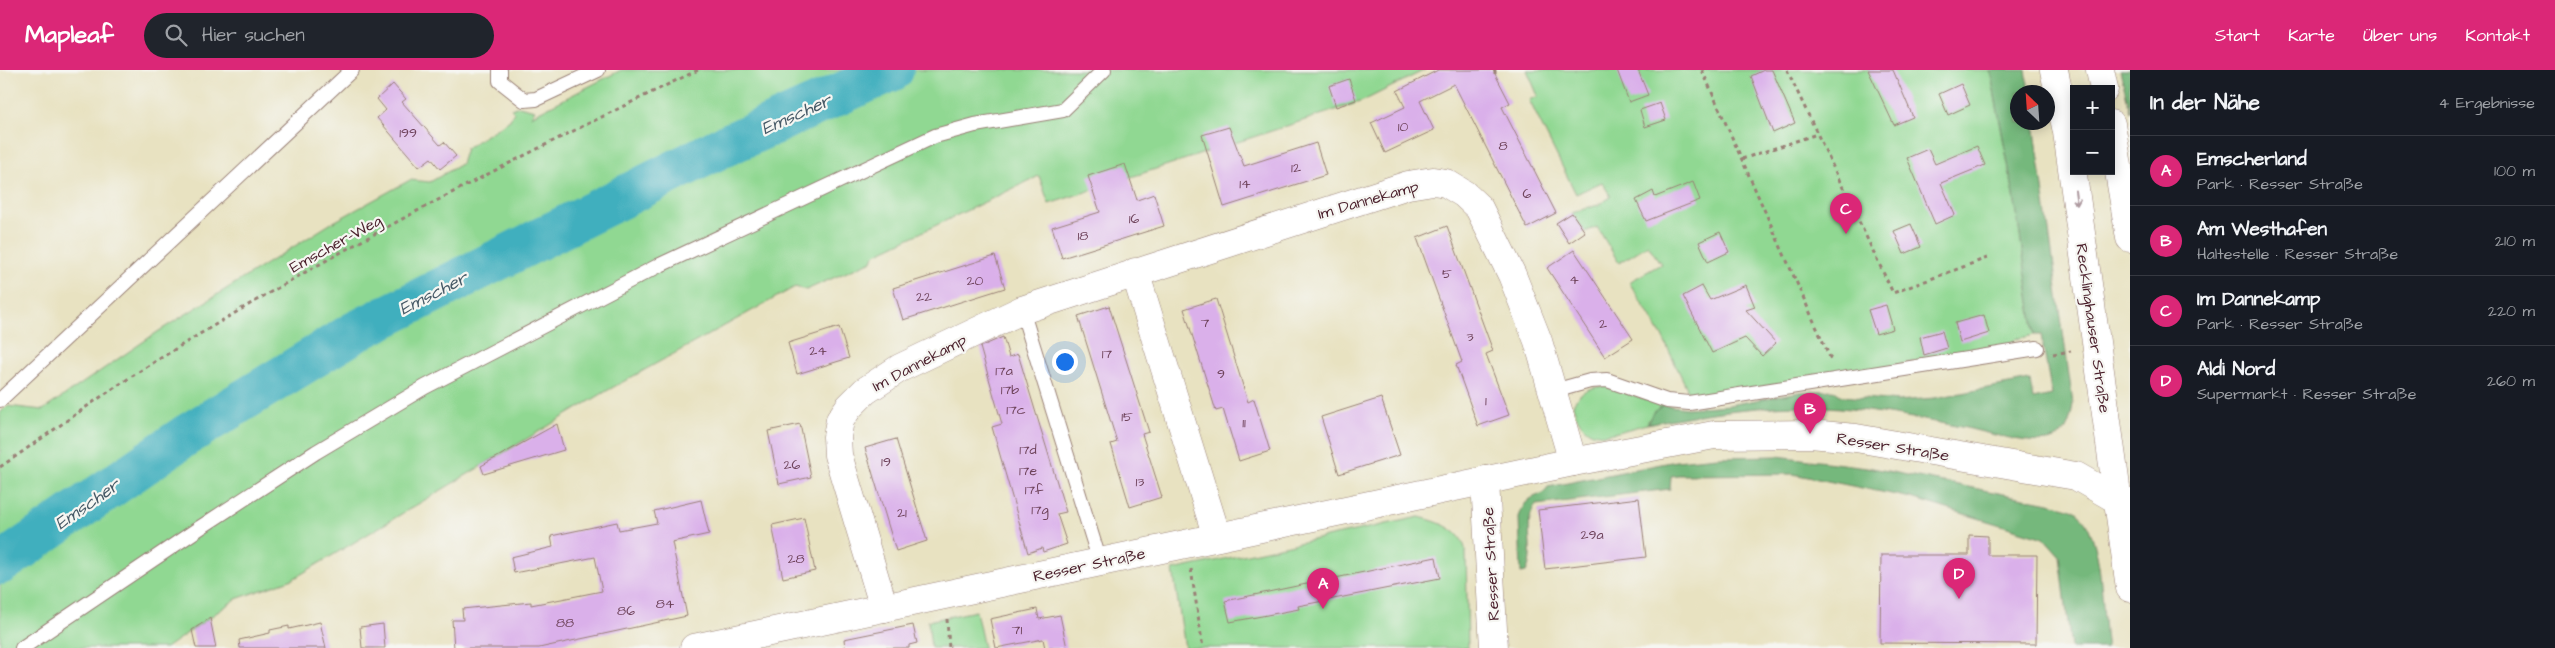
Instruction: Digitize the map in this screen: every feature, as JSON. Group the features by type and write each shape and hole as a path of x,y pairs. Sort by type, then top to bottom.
{"street":[{"name":"Recklinghauser Straße","path":"2054,70 2067,132 2122,467 2130,588"},
{"path":"2100,70 2103,85"},
{"path":"2112,130 2130,238"},
{"name":"Im Dannekamp","path":"884,608 838,455 837,437 840,420 865,390 900,368 1022,310 1408,185 1433,182 1446,183 1464,194 1479,208 1512,275 1538,340 1573,462"},
{"path":"1135,272 1217,537"},
{"name":"Resser Straße","path":"694,648 726,645 884,608 1485,480 1714,436 1775,433 1856,438 2076,476 2124,501"},
{"path":"2076,476 2122,467"},
{"name":"Resser Straße","path":"1485,480 1494,648"}],"lane":[{"path":"0,400 352,70"},
{"path":"500,70 500,81 524,100 536,100 598,70"},
{"path":"22,648 316,452 426,387 658,266 935,136 974,125 1063,110 1072,104 1104,70"},
{"path":"1022,310 1100,562"},
{"path":"1554,391 1590,381 1607,380 1667,401 1689,403 2037,348"}],"path":[{"name":"Emscher-Weg","path":"0,467 137,373 288,283 429,204 572,131 698,70"},
{"path":"1495,70 1495,76"},
{"path":"1702,70 1841,380"},
{"path":"1787,70 1893,293 1987,258"},
{"path":"1742,159 1817,134"},
{"path":"1187,544 1203,648"}],"green space":[{"path":"621,70 1425,70 1363,101 1049,204 1039,176 874,255 872,261 806,290 795,287 610,389 293,579 236,599 166,648 0,648 0,413 7,406 43,410 159,331 330,224 410,180 430,182 461,164 466,148 510,120 514,112 511,109 519,106 535,110 531,116"},
{"path":"1527,70 1990,70 2014,195 2035,335 2016,339 2010,345 1833,376 1691,397 1662,336 1629,282 1661,264 1648,245 1619,263 1597,227 1585,232 1572,213 1598,205 1611,197 1602,182 1576,194 1529,100 1538,96"},
{"path":"1990,70 2026,70 2028,85 2010,85 2010,130 2035,130 2073,404 2066,429 2055,439 2046,441 2022,440 1880,413 1819,406 1760,408 1685,417 1647,424 1653,412 1664,405 1687,408 1729,405 1799,392 1833,390 1842,396 1898,401 1935,398 2030,380 2033,399 2052,395 2041,335 2035,335 2014,195"},
{"path":"2120,70 2130,70 2130,112"},
{"path":"1604,386 1664,405 1648,420 1647,424 1612,433 1593,433 1585,428 1578,419 1573,405 1582,393"},
{"path":"1777,456 1867,467 2054,504 2076,511 2085,522 2097,555 2107,648 2071,648 2060,556 2044,538 1911,498 1793,474 1678,475 1671,476 1670,489 1536,505 1532,512 1529,529 1529,564 1526,572 1521,573 1519,518 1525,504 1548,487 1676,461 1718,457"},
{"path":"1419,517 1449,528 1455,532 1464,545 1466,553 1468,648 1185,648 1173,570"},
{"path":"976,611 984,648 931,648 928,621"}],"building":[{"path":"1438,70 1493,70 1510,103 1502,107 1556,213 1527,228 1454,84 1420,101 1434,130 1385,153 1371,123 1405,107 1397,91"},
{"path":"1617,70 1638,70 1648,95 1629,102"},
{"path":"1764,70 1772,70 1795,123 1773,133 1751,76"},
{"path":"1868,70 1893,70 1913,117 1894,125"},
{"path":"1349,79 1356,100 1336,107 1329,86"},
{"path":"393,84 406,99 402,102 440,145 444,142 456,156 440,169 431,158 419,167 377,118 386,110 377,99"},
{"path":"1961,84 1970,105 1948,115 1939,94"},
{"path":"1660,103 1666,120 1645,127 1640,110"},
{"path":"1229,127 1244,166 1316,143 1326,175 1224,207 1202,135"},
{"path":"1977,146 1985,165 1941,183 1955,215 1935,224 1907,158 1928,149 1935,164"},
{"path":"1125,164 1137,200 1154,194 1164,226 1062,258 1052,227 1100,212 1088,176"},
{"path":"1693,182 1700,200 1646,221 1636,200 1653,191 1655,197"},
{"path":"1572,213 1585,232 1569,243 1556,223"},
{"path":"1911,224 1921,247 1904,254 1894,231"},
{"path":"1447,226 1493,351 1486,354 1509,415 1478,426 1456,365 1462,362 1417,238"},
{"path":"1720,232 1729,252 1708,262 1699,242"},
{"path":"1574,250 1633,339 1605,357 1547,268"},
{"path":"995,256 1005,288 903,320 893,288"},
{"path":"1746,285 1755,307 1746,310 1776,343 1762,356 1745,338 1712,353 1683,296 1702,286 1710,300"},
{"path":"1216,299 1248,402 1254,399 1270,451 1239,461 1223,409 1216,411 1184,309"},
{"path":"1886,305 1893,329 1876,334 1868,310"},
{"path":"1109,306 1149,432 1142,434 1162,497 1130,507 1111,444 1117,442 1078,316"},
{"path":"1984,315 1989,333 1960,342 1955,323"},
{"path":"839,327 849,358 797,374 788,343"},
{"path":"1942,331 1947,348 1924,355 1920,337"},
{"path":"1003,337 1009,357 1018,354 1066,512 1057,514 1067,544 1043,552 1042,548 1028,553 992,427 1002,424 980,347"},
{"path":"1381,398 1400,455 1339,474 1321,417"},
{"path":"557,424 564,450 484,474 481,466"},
{"path":"800,424 811,477 779,484 768,431"},
{"path":"896,439 927,541 896,551 865,448"},
{"path":"1639,498 1646,557 1545,569 1538,510"},
{"path":"701,500 709,534 672,542 687,616 539,648 454,648 452,620 463,620 462,609 531,602 531,605 602,591 595,557 514,573 511,557 553,547 551,536 617,522 619,530 657,523 654,511"},
{"path":"804,518 815,571 783,578 772,525"},
{"path":"1969,535 1988,536 1988,555 2037,555 2036,644 1880,643 1881,555 1969,555"},
{"path":"1436,557 1440,578 1298,606 1299,609 1230,622 1225,601"},
{"path":"1037,609 1039,619 1060,615 1067,648 1045,648 1043,639 996,648 990,619"},
{"path":"210,618 216,648 196,648 192,630"},
{"path":"320,622 326,648 240,648 239,640 270,633 270,630 289,626 289,629"},
{"path":"383,624 385,648 362,648 360,627"},
{"path":"913,625 917,643 909,645 909,648 845,648 844,639"}],"waterway":[{"name":"Emscher","path":"0,564 185,436 355,332 720,148 893,70"}],"place":[{"name":"Im Dannekamp","path":"1846,234"},
{"name":"Am Westhafen","path":"1810,434"},
{"name":"Aldi Nord","path":"1959,599"},
{"name":"Emscherland","path":"1323,609"}]}
